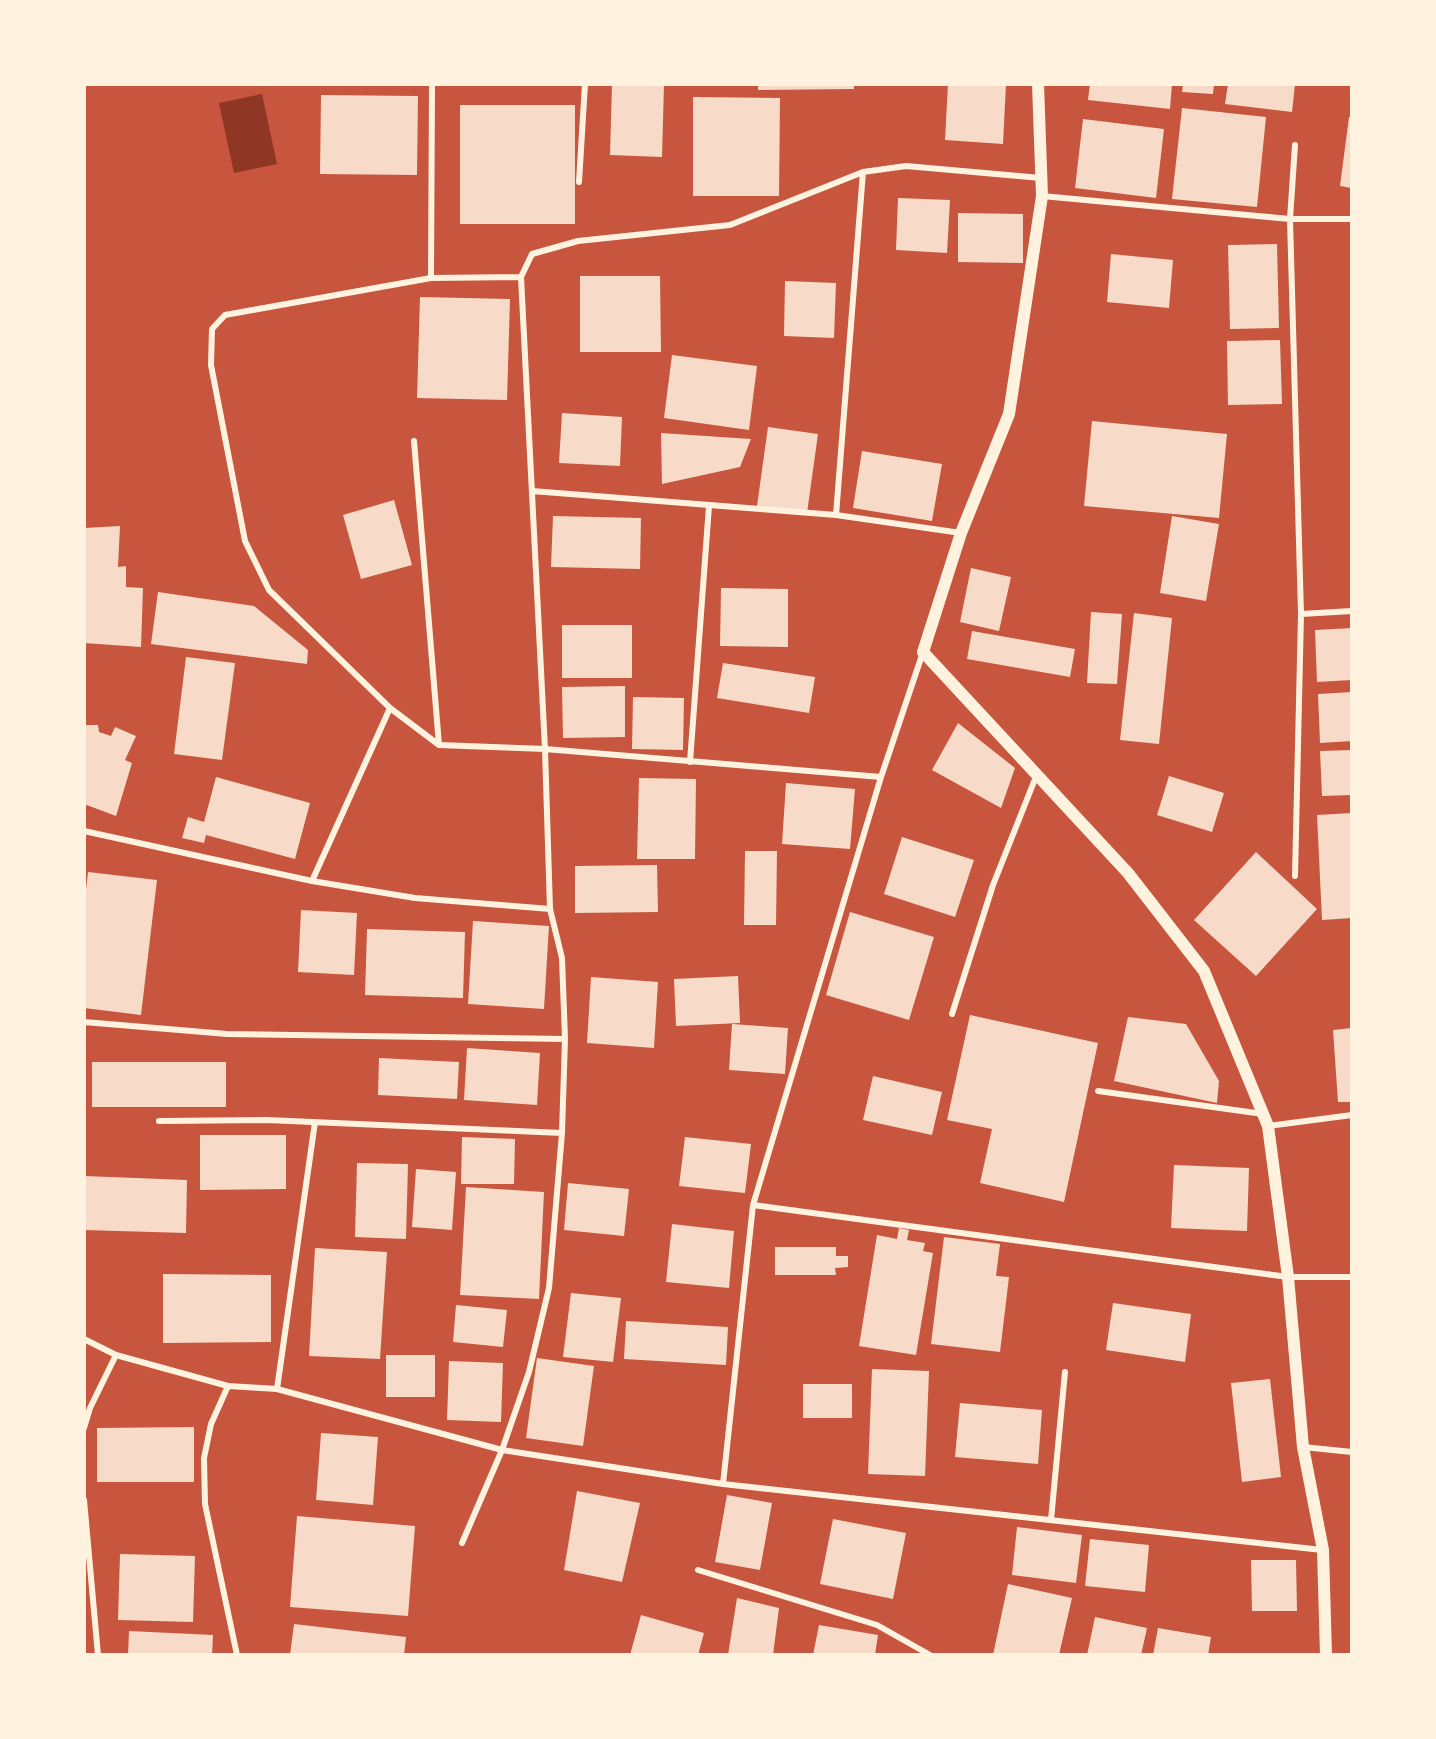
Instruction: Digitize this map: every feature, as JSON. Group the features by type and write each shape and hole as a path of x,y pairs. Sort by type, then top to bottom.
{"main road":[{"path":"1038,84 1042,196 1009,414 961,533 923,652 1128,873 1204,971 1268,1126 1288,1276 1304,1447 1323,1550 1326,1655"}],"street":[{"path":"431,278 432,84"},
{"path":"579,182 585,84"},
{"path":"1295,145 1290,219 1300,614 1295,876"},
{"path":"462,1543 502,1450 529,1372 549,1288 562,1133 565,1040 562,958 550,909 545,749 521,277 532,254 578,241 730,225 863,172 906,166 1042,178"},
{"path":"836,515 863,172"},
{"path":"1042,196 1290,219 1352,219"},
{"path":"521,277 431,278 225,315 212,329 211,365 245,541 269,590 390,708 439,746 545,749 881,777"},
{"path":"414,441 439,746"},
{"path":"532,491 836,515 961,533"},
{"path":"690,762 709,506"},
{"path":"1300,614 1352,611"},
{"path":"723,1485 753,1205 881,777 923,652"},
{"path":"312,881 390,708"},
{"path":"952,1014 993,885 1037,774"},
{"path":"84,831 312,881 415,898 550,909"},
{"path":"84,1022 227,1034 565,1040"},
{"path":"1098,1091 1263,1114"},
{"path":"1268,1126 1352,1115"},
{"path":"159,1121 267,1120 562,1133"},
{"path":"277,1389 315,1122"},
{"path":"753,1205 1288,1276 1352,1277"},
{"path":"84,1339 116,1355 228,1386 277,1389 502,1450 723,1485 1323,1550"},
{"path":"84,1428 90,1407 116,1355"},
{"path":"1051,1520 1065,1372"},
{"path":"228,1386 208,1435 204,1458 205,1504 237,1655"},
{"path":"1304,1447 1352,1452"},
{"path":"84,1500 98,1655"},
{"path":"698,1570 877,1625 930,1655"}],"shaded area":[{"path":"262,94 277,164 234,173 219,103"}],"building":[{"path":"612,84 664,84 662,157 610,155"},
{"path":"758,84 854,84 854,89 758,90"},
{"path":"948,84 1006,84 1003,144 945,140"},
{"path":"1090,84 1172,84 1170,109 1088,100"},
{"path":"1183,84 1214,84 1213,94 1182,92"},
{"path":"1228,84 1295,84 1292,112 1225,104"},
{"path":"321,95 418,96 417,175 320,174"},
{"path":"693,97 780,98 779,196 693,196"},
{"path":"460,105 575,105 575,224 460,224"},
{"path":"1182,108 1266,117 1257,207 1172,199"},
{"path":"1349,117 1352,117 1352,188 1340,186"},
{"path":"1083,119 1164,129 1156,198 1075,188"},
{"path":"898,198 950,200 947,253 896,250"},
{"path":"958,213 1023,214 1023,263 958,262"},
{"path":"1277,244 1279,328 1230,329 1228,245"},
{"path":"1111,254 1173,260 1169,308 1107,302"},
{"path":"580,276 660,276 661,352 580,352"},
{"path":"785,281 836,283 834,338 784,336"},
{"path":"420,297 510,299 507,400 417,398"},
{"path":"1280,340 1282,404 1228,405 1227,341"},
{"path":"672,355 757,366 749,430 664,418"},
{"path":"562,413 622,417 620,466 559,463"},
{"path":"1092,421 1227,434 1219,518 1084,506"},
{"path":"768,427 818,434 807,513 757,506"},
{"path":"661,433 751,439 740,467 662,484"},
{"path":"862,451 942,464 932,521 853,508"},
{"path":"394,500 412,565 361,579 343,515"},
{"path":"553,516 641,518 640,569 551,567"},
{"path":"1172,516 1219,524 1206,601 1160,593"},
{"path":"120,526 118,567 126,566 126,587 143,588 141,647 84,643 84,528"},
{"path":"971,568 1011,577 999,631 960,622"},
{"path":"721,588 788,589 788,647 720,646"},
{"path":"158,592 254,606 308,650 307,664 151,644"},
{"path":"1091,612 1122,614 1117,684 1087,683"},
{"path":"1134,613 1172,618 1159,744 1120,740"},
{"path":"562,625 632,625 632,678 562,678"},
{"path":"1352,628 1352,680 1317,682 1315,630"},
{"path":"972,631 1075,649 1070,677 967,659"},
{"path":"186,657 235,663 222,760 174,754"},
{"path":"723,663 815,677 809,713 717,698"},
{"path":"625,686 625,737 563,738 562,687"},
{"path":"1352,692 1352,741 1320,743 1318,694"},
{"path":"633,697 684,698 683,750 632,749"},
{"path":"958,723 1015,768 1001,808 932,770"},
{"path":"84,725 98,725 99,732 111,736 115,727 136,736 125,760 132,763 116,816 84,804"},
{"path":"1352,750 1352,795 1322,796 1320,751"},
{"path":"1169,776 1224,793 1212,832 1157,815"},
{"path":"216,777 310,803 295,859 206,835 204,843 182,838 188,817 204,822"},
{"path":"639,778 696,779 695,859 637,859"},
{"path":"786,783 855,789 850,849 782,844"},
{"path":"1352,813 1352,918 1322,920 1317,815"},
{"path":"902,837 974,860 955,917 884,894"},
{"path":"745,851 777,851 776,925 744,925"},
{"path":"1256,852 1317,909 1256,976 1194,920"},
{"path":"657,865 658,912 575,913 575,866"},
{"path":"88,872 157,880 141,1015 84,1008 84,907"},
{"path":"301,910 357,913 354,975 298,972"},
{"path":"850,912 934,937 909,1020 826,995"},
{"path":"473,921 549,926 544,1009 468,1004"},
{"path":"367,929 465,932 463,998 365,995"},
{"path":"738,976 740,1023 676,1026 674,979"},
{"path":"591,977 658,982 654,1048 587,1043"},
{"path":"970,1015 1098,1043 1064,1202 980,1183 992,1129 947,1120"},
{"path":"1128,1017 1186,1024 1219,1081 1217,1103 1114,1081"},
{"path":"732,1024 788,1028 785,1074 729,1070"},
{"path":"1352,1028 1352,1102 1338,1102 1333,1030"},
{"path":"467,1048 540,1053 537,1105 464,1100"},
{"path":"379,1058 459,1062 457,1099 378,1095"},
{"path":"92,1062 226,1062 226,1107 92,1107"},
{"path":"873,1076 942,1092 932,1135 863,1120"},
{"path":"200,1135 286,1135 286,1189 200,1190"},
{"path":"462,1137 515,1139 514,1184 461,1184"},
{"path":"685,1137 751,1144 745,1193 679,1186"},
{"path":"357,1163 408,1164 406,1239 355,1237"},
{"path":"1174,1165 1249,1168 1247,1231 1171,1228"},
{"path":"416,1169 456,1172 452,1230 412,1227"},
{"path":"84,1176 187,1180 186,1233 84,1230"},
{"path":"568,1183 629,1189 624,1236 564,1230"},
{"path":"466,1187 544,1192 539,1299 460,1295"},
{"path":"672,1224 734,1231 729,1288 666,1282"},
{"path":"899,1228 909,1230 907,1240 925,1243 923,1251 933,1253 916,1355 859,1346 877,1235 897,1239"},
{"path":"944,1237 1000,1244 996,1276 1009,1277 1000,1352 931,1344"},
{"path":"775,1247 836,1247 836,1256 848,1256 848,1267 835,1268 836,1275 775,1275"},
{"path":"315,1248 387,1252 380,1359 309,1356"},
{"path":"163,1274 271,1275 271,1342 163,1343"},
{"path":"571,1293 621,1298 613,1362 563,1357"},
{"path":"1113,1303 1191,1314 1185,1362 1106,1350"},
{"path":"456,1305 507,1310 503,1347 453,1342"},
{"path":"626,1321 728,1327 726,1365 624,1359"},
{"path":"386,1355 435,1355 435,1397 386,1397"},
{"path":"537,1358 594,1366 583,1446 526,1438"},
{"path":"449,1361 503,1363 501,1422 447,1420"},
{"path":"872,1369 929,1371 925,1476 868,1474"},
{"path":"1270,1379 1281,1477 1242,1482 1231,1383"},
{"path":"803,1384 852,1384 852,1418 803,1418"},
{"path":"960,1403 1042,1410 1038,1464 955,1457"},
{"path":"194,1427 194,1482 97,1482 97,1428"},
{"path":"321,1433 378,1437 373,1505 316,1500"},
{"path":"577,1491 640,1503 622,1582 564,1570"},
{"path":"727,1495 772,1503 760,1570 715,1562"},
{"path":"297,1516 415,1526 408,1616 290,1607"},
{"path":"833,1519 906,1533 893,1599 820,1584"},
{"path":"1017,1527 1082,1535 1076,1583 1012,1575"},
{"path":"1090,1539 1149,1545 1145,1592 1085,1586"},
{"path":"120,1554 195,1556 193,1622 118,1620"},
{"path":"1251,1560 1296,1560 1297,1611 1252,1611"},
{"path":"1008,1584 1072,1598 1059,1655 993,1655"},
{"path":"737,1598 779,1608 773,1655 728,1655"},
{"path":"641,1615 704,1633 698,1655 630,1655"},
{"path":"1095,1617 1147,1628 1141,1655 1087,1655"},
{"path":"294,1624 406,1637 404,1655 290,1655"},
{"path":"819,1625 878,1635 875,1655 813,1655"},
{"path":"1158,1628 1211,1637 1208,1655 1153,1655"},
{"path":"129,1631 213,1635 212,1655 128,1655"}]}
